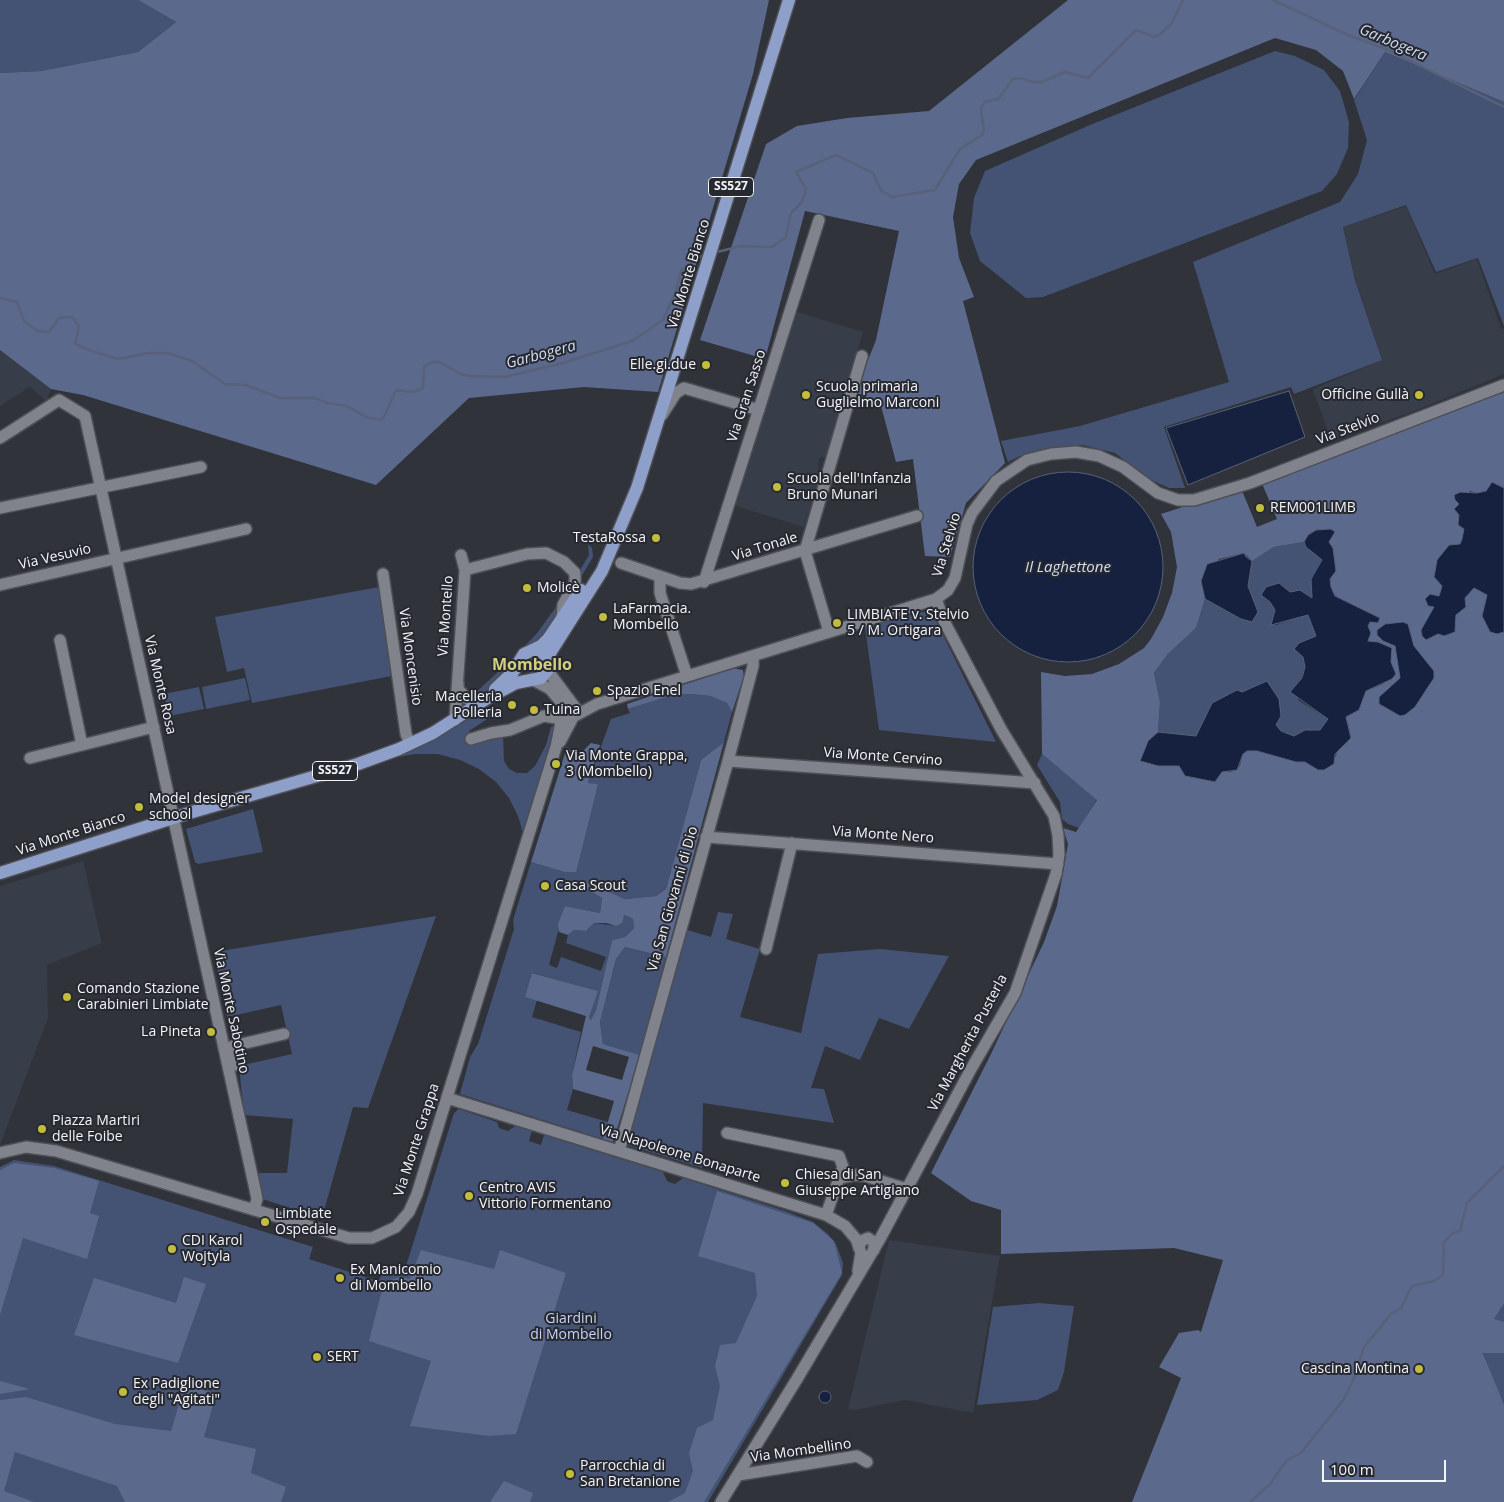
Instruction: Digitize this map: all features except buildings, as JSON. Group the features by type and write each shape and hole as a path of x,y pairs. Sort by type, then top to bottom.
{"main road":[{"name":"Via Monte Bianco","path":"549,664 550,653 598,577 634,496 660,418 789,0"},
{"name":"Via Monte Bianco","path":"532,650 548,639 595,568 609,553"},
{"path":"532,650 542,652 549,664 544,676 533,680 522,674 519,662 524,654 532,650"},
{"name":"Via Monte Bianco","path":"486,699 512,674 519,662"},
{"name":"Via Monte Bianco","path":"0,873 174,818 352,766 410,744 455,720 486,699 519,682 533,680"}],"street":[{"name":"Via Gran Sasso","path":"704,582 819,220"},
{"path":"829,632 805,551 862,356"},
{"name":"Via Stelvio","path":"936,599 948,590 954,578 967,524 983,497 996,481 1027,460 1050,454 1076,452 1099,456 1123,467 1158,493 1178,500 1194,500 1250,482 1504,385"},
{"path":"660,418 676,393 684,388 698,390 759,410"},
{"name":"Via Monte Rosa","path":"0,438 59,400 85,416 174,818"},
{"path":"0,508 201,466"},
{"name":"Via Tonale","path":"621,563 680,583 704,582 918,516"},
{"path":"116,559 246,530"},
{"path":"465,570 538,552 551,556 574,571 576,584 563,605 562,617"},
{"name":"Via Montello","path":"455,720 465,570 461,555"},
{"name":"Via Vesuvio","path":"0,585 116,559"},
{"name":"Via Moncenisio","path":"383,574 406,734 410,744"},
{"path":"660,577 660,593 687,676"},
{"path":"471,739 491,732 510,730 544,716 563,715 569,718 597,704 936,599"},
{"name":"Via Margherita Pusterla","path":"907,1189 1015,993 1058,864 1057,825 1035,783 1001,729 944,621 936,599"},
{"path":"60,640 82,745"},
{"name":"Via San Giovanni di Dio","path":"619,1151 728,760 753,666 753,656"},
{"path":"549,664 551,676 577,708 575,716"},
{"path":"457,679 458,689 466,698 472,701 486,699"},
{"path":"533,680 544,684 552,690 561,702 563,715"},
{"path":"568,697 578,704 597,704"},
{"name":"Via Monte Grappa","path":"0,1153 26,1147 56,1151 353,1239 372,1238 391,1230 405,1218 414,1203 555,750 563,715"},
{"name":"Via Monte Grappa","path":"555,750 575,716"},
{"path":"30,758 154,728"},
{"name":"Via Monte Cervino","path":"728,760 1035,783"},
{"name":"Via Monte Sabotino","path":"174,818 234,1099 256,1189 257,1199 254,1210"},
{"name":"Via Monte Nero","path":"706,837 1058,864"},
{"path":"766,948 792,843"},
{"path":"234,1099 237,1077 233,1046 284,1034"},
{"name":"Via Napoleone Bonaparte","path":"447,1098 826,1214 849,1229 860,1248"},
{"path":"727,1133 839,1156 842,1162 840,1178 826,1214"},
{"path":"721,1502 874,1250 907,1189 865,1176 855,1175 840,1178"},
{"path":"855,1280 860,1263 861,1241 868,1238 874,1243 874,1250"},
{"name":"Via Mombellino","path":"738,1475 857,1456 867,1462"}],"shaded area":[{"path":"138,0 769,0 753,74 658,392 584,387 469,398 376,485 83,395 51,389 0,350 0,73 41,71 138,52 176,22"},
{"path":"1068,0 1504,0 1504,102 1385,52 1354,99 1343,71 1316,50 1275,38 976,160 959,184 953,217 959,258 974,297 963,301 1005,463 966,503 950,557 925,556 913,459 896,462 881,406 853,398 876,340 899,231 805,211 765,359 700,340 766,144 797,126 847,118 929,111"},
{"path":"1406,206 1435,274 1477,259 1501,329 1504,328 1504,374 1412,412 1331,440 1313,389 1382,360 1355,278 1343,227"},
{"name":"Scuola primaria Guglielmo Marconi","path":"794,311 863,332 826,457 819,458 818,469 822,470 804,527 733,505"},
{"path":"0,350 51,389 46,401 30,387 0,406"},
{"path":"1504,390 1504,488 1477,493 1470,491 1459,504 1458,525 1464,528 1462,539 1439,596 1435,596 1434,607 1421,630 1422,636 1426,640 1438,634 1444,636 1455,615 1466,607 1465,598 1474,588 1488,595 1482,616 1497,634 1504,632 1504,1304 1494,1319 1504,1322 1504,1353 1483,1353 1504,1405 1504,1502 1132,1502 1181,1378 1159,1367 1179,1333 1198,1330 1201,1332 1223,1260 1174,1248 1001,1254 1001,1210 971,1201 931,1173 989,1058 1044,942 1057,906 1068,844 1063,828 1076,832 1097,800 1042,754 1041,672 1065,676 1092,674 1119,664 1144,648 1163,617 1172,593 1177,567 1171,532 1161,514 1238,489 1243,493 1257,527 1277,519 1261,481","holes":["1331,529 1335,532 1329,542 1331,587 1335,596 1380,618 1370,622 1368,642 1384,646 1391,653 1391,662 1383,684 1366,691 1359,710 1346,717 1350,731 1348,742 1338,750 1335,758 1312,766 1305,762 1296,762 1257,751 1247,751 1243,754 1237,770 1230,772 1179,766 1158,766 1148,741 1158,732 1160,702 1154,673 1168,654 1196,628 1205,599 1201,581 1219,559 1244,553 1252,561 1274,547 1304,542 1308,535 1316,530"]},
{"path":"733,668 743,670 744,676 732,712 727,703 710,696 690,694 673,695 628,709 627,704"},
{"path":"724,742 666,957 625,947 616,959 600,1022 603,1044 640,1055 613,1142 603,1139 614,1101 573,1089 572,1075 586,1016 525,997 532,973 598,991 589,1017 591,1020 596,1010 612,940 625,937 634,928 633,919 624,915 622,923 616,926 606,923 594,923 586,931 574,930 568,935 559,932 558,924 565,906 600,913 602,898 580,885 585,881 625,899 656,896 666,889 701,760","holes":["593,1046 629,1057 622,1080 586,1070"]},
{"path":"591,743 600,745 588,783 598,784 576,872 564,872 531,862 567,747 577,757"},
{"path":"83,861 102,943 47,965 48,1018 0,1145 0,886"},
{"path":"14,1163 54,1168 99,1181 90,1213 99,1216 87,1259 23,1238 0,1315 0,1170"},
{"path":"717,1191 813,1223 834,1241 842,1273 704,1502 668,1502 685,1493 693,1471 689,1453 697,1428 713,1420 720,1386 715,1366 720,1345 736,1343 757,1296 755,1273 698,1256"},
{"path":"889,1240 1000,1256 973,1413 905,1400 855,1410 848,1409"},
{"path":"421,1250 494,1269 500,1250 566,1273 516,1434 489,1436 410,1426 431,1361 369,1341 384,1282 401,1277 410,1279"},
{"path":"184,1277 206,1284 178,1363 74,1335 94,1278 176,1303"},
{"path":"0,1381 30,1389 0,1394"},
{"path":"185,1384 216,1394 204,1437 256,1449 251,1473 286,1487 281,1502 125,1502 117,1486 15,1452 4,1491 34,1502 0,1502 0,1400 26,1397 115,1424 171,1431"},
{"path":"504,1481 533,1493 530,1502 490,1502"}],"green space":[{"path":"0,0 138,0 176,22 138,52 41,71 0,73"},
{"path":"1275,51 1295,56 1324,70 1340,91 1349,122 1348,148 1337,174 1322,191 1043,297 1026,298 980,261 970,233 974,198 985,171 1090,125"},
{"path":"1385,52 1504,102 1504,326 1478,258 1436,272 1406,205 1343,227 1355,280 1382,360 1294,394 1291,387 1164,427 1185,488 1169,488 1149,479 1115,453 1083,445 1020,456 1008,462 1001,441 1080,426 1229,382 1193,262 1340,202 1358,174 1367,140 1354,100"},
{"path":"1304,542 1306,547 1322,559 1311,579 1312,599 1266,599 1275,610 1271,624 1276,625 1308,614 1316,636 1299,643 1299,654 1303,657 1305,667 1299,684 1298,700 1328,719 1320,731 1305,730 1294,736 1281,731 1276,725 1267,681 1242,692 1237,690 1213,703 1196,736 1158,732 1160,702 1154,673 1168,654 1196,628 1205,599 1241,619 1258,612 1248,586 1252,561 1274,547"},
{"path":"588,544 592,548 593,557 580,579 580,570 589,555"},
{"path":"571,586 559,614 540,641 522,649 538,632"},
{"path":"379,587 397,675 252,703 244,668 227,672 215,617"},
{"path":"922,612 932,613 996,742 879,730 865,627"},
{"path":"516,655 513,666 506,675 480,696 471,697"},
{"path":"534,656 540,659 543,665 540,671 534,674 528,671 525,665 528,659"},
{"path":"245,678 250,700 206,709 202,687"},
{"path":"199,687 204,709 169,716 164,694"},
{"path":"673,695 710,696 727,703 732,712 724,742 701,760 666,889 656,896 625,899 585,881 581,885 602,898 600,913 565,906 549,965 557,968 561,957 601,971 606,957 566,943 568,935 574,930 586,931 594,923 617,926 623,915 633,919 634,928 625,937 612,940 596,1010 591,1020 589,1017 597,991 533,973 525,997 537,1000 532,1017 581,1032 572,1075 573,1089 567,1110 608,1122 603,1139 460,1094 470,1057 478,1044 514,929 513,920 531,862 564,872 598,785 588,783 611,719 630,713 628,709"},
{"path":"488,708 492,716 469,731 472,736 503,735 504,761 509,769 517,773 527,773 535,766 546,745 551,727 555,726 555,732 524,836 518,816 509,798 496,782 479,769 460,760 438,754 415,754 392,758 435,738"},
{"path":"1042,754 1097,799 1079,828 1068,824 1062,819 1060,802 1037,765"},
{"path":"253,809 263,852 198,864 195,862 186,829"},
{"path":"718,912 733,914 726,939 760,949 740,1017 801,1033 818,954 880,949 949,956 909,1029 879,1018 860,1060 825,1046 811,1088 824,1089 834,1123 703,1103 702,1168 627,1145 684,929 711,937"},
{"path":"436,916 368,1108 353,1107 322,1218 259,1198 254,1173 287,1173 293,1119 244,1115 239,1066 292,1054 281,1005 227,1017 214,952"},
{"path":"625,947 666,957 640,1055 603,1044 600,1022 616,959"},
{"name":"Giardini di Mombello","path":"459,1109 497,1122 499,1128 508,1131 515,1126 532,1131 529,1141 541,1145 544,1135 663,1172 667,1181 675,1184 683,1178 785,1211 813,1222 828,1234 836,1244 843,1263 842,1275 708,1502 0,1502 0,1167 14,1160 54,1166 313,1247 309,1259 378,1281 388,1266 406,1266 454,1113"},
{"path":"1039,1303 1074,1306 1064,1372 1058,1390 1037,1400 977,1405 993,1307"},
{"path":"1504,1304 1503,1405 1483,1352 1494,1319"}],"water":[{"path":"1289,391 1305,437 1188,485 1166,428"},
{"name":"Il Laghettone","path":"1059,472 1077,472 1096,476 1113,483 1135,500 1147,514 1156,531 1163,558 1163,576 1156,603 1147,620 1135,634 1113,651 1096,658 1077,662 1059,662 1040,658 1023,651 1001,634 989,620 977,595 973,576 973,558 977,539 984,522 1001,500 1015,488 1040,476"},
{"path":"1492,482 1504,488 1504,632 1497,634 1490,632 1482,616 1487,595 1474,588 1465,598 1466,607 1456,615 1455,632 1444,636 1438,634 1426,640 1422,636 1421,630 1434,607 1428,606 1425,599 1430,594 1439,596 1442,586 1434,577 1437,560 1449,545 1460,544 1464,529 1458,525 1459,515 1454,509 1459,504 1455,500 1454,495 1460,492 1477,493 1486,491"},
{"path":"1331,529 1335,532 1329,542 1333,548 1336,571 1330,579 1335,596 1380,618 1378,623 1370,622 1368,626 1371,633 1368,641 1378,642 1392,648 1391,662 1396,674 1392,679 1366,691 1359,710 1346,717 1351,738 1335,754 1334,764 1324,770 1318,770 1305,762 1296,762 1257,751 1247,751 1243,754 1237,770 1222,772 1215,782 1185,776 1179,766 1158,766 1140,761 1148,741 1158,732 1196,736 1212,703 1237,690 1242,692 1267,681 1279,699 1281,716 1276,725 1281,731 1294,736 1305,730 1320,730 1328,719 1290,692 1302,678 1305,667 1303,657 1294,649 1299,643 1316,636 1308,615 1271,625 1275,610 1270,602 1261,595 1266,587 1279,583 1290,592 1300,590 1312,598 1311,579 1322,560 1306,547 1304,542 1308,535 1316,530"},
{"path":"1244,553 1252,561 1248,586 1258,612 1252,622 1241,619 1205,599 1201,581 1207,564"},
{"path":"1403,622 1408,624 1414,646 1434,671 1434,678 1415,707 1405,715 1400,716 1379,704 1379,697 1400,678 1395,646 1383,641 1377,635 1377,630 1385,624"},
{"path":"823,1391 827,1391 831,1397 827,1403 823,1403 819,1399 819,1395"}],"waterway":[{"name":"Garbogera","path":"717,252 741,246 772,247 786,237 791,213 802,202 806,189 796,172 836,155 873,173 881,190 892,197 935,190 960,149 982,135 984,131 982,106 985,102 998,99 1013,79 1019,78 1033,82 1042,82 1065,72 1088,78 1136,30 1154,37 1159,35 1172,23 1183,0"},
{"name":"Garbogera","path":"1273,0 1348,35 1386,49 1504,107"},
{"name":"Garbogera","path":"0,298 17,302 24,321 38,331 49,332 59,318 72,317 79,326 75,344 92,351 118,359 149,353 168,353 192,361 225,384 246,385 280,398 315,398 327,403 347,406 366,417 380,420 384,417 396,390 413,392 423,388 424,367 432,362 439,362 461,374 470,376 505,377 563,363 632,341 663,320 675,293 681,271 703,255"},
{"path":"1250,1502 1270,1484 1287,1460 1301,1453 1344,1399 1355,1376 1364,1347 1391,1314 1401,1308 1412,1286 1434,1281 1443,1275 1444,1242 1453,1233 1460,1231 1467,1203 1504,1166"}],"place":[{"name":"Elle.gi.due","path":"706,365"},
{"name":"Scuola primaria Guglielmo Marconi","path":"806,395"},
{"name":"Officine Gullà","path":"1419,395"},
{"name":"Scuola dell'Infanzia Bruno Munari","path":"777,487"},
{"name":"REM001LIMB","path":"1260,508"},
{"name":"TestaRossa","path":"656,538"},
{"name":"Molicè","path":"527,588"},
{"name":"LaFarmacia. Mombello","path":"603,617"},
{"name":"LIMBIATE v. Stelvio 5 / M. Ortigara","path":"837,623"},
{"name":"Spazio Enel","path":"597,691"},
{"name":"Macelleria Polleria","path":"512,705"},
{"name":"Tuina","path":"534,710"},
{"name":"Via Monte Grappa, 3 (Mombello)","path":"556,764"},
{"name":"Model designer school","path":"139,807"},
{"name":"Casa Scout","path":"545,886"},
{"name":"Comando Stazione Carabinieri Limbiate","path":"67,997"},
{"name":"La Pineta","path":"211,1032"},
{"name":"Piazza Martiri delle Foibe","path":"42,1129"},
{"name":"Chiesa di San Giuseppe Artigiano","path":"785,1183"},
{"name":"Centro AVIS Vittorio Formentano","path":"469,1196"},
{"name":"Limbiate Ospedale","path":"265,1222"},
{"name":"CDI Karol Wojtyla","path":"172,1249"},
{"name":"Ex Manicomio di Mombello","path":"340,1278"},
{"name":"SERT","path":"317,1357"},
{"name":"Cascina Montina","path":"1419,1369"},
{"name":"Ex Padiglione degli \"Agitati\"","path":"123,1392"},
{"name":"Parrocchia di San Bretanione","path":"570,1474"}],"district":[{"name":"Mombello","path":"532,665"}]}
